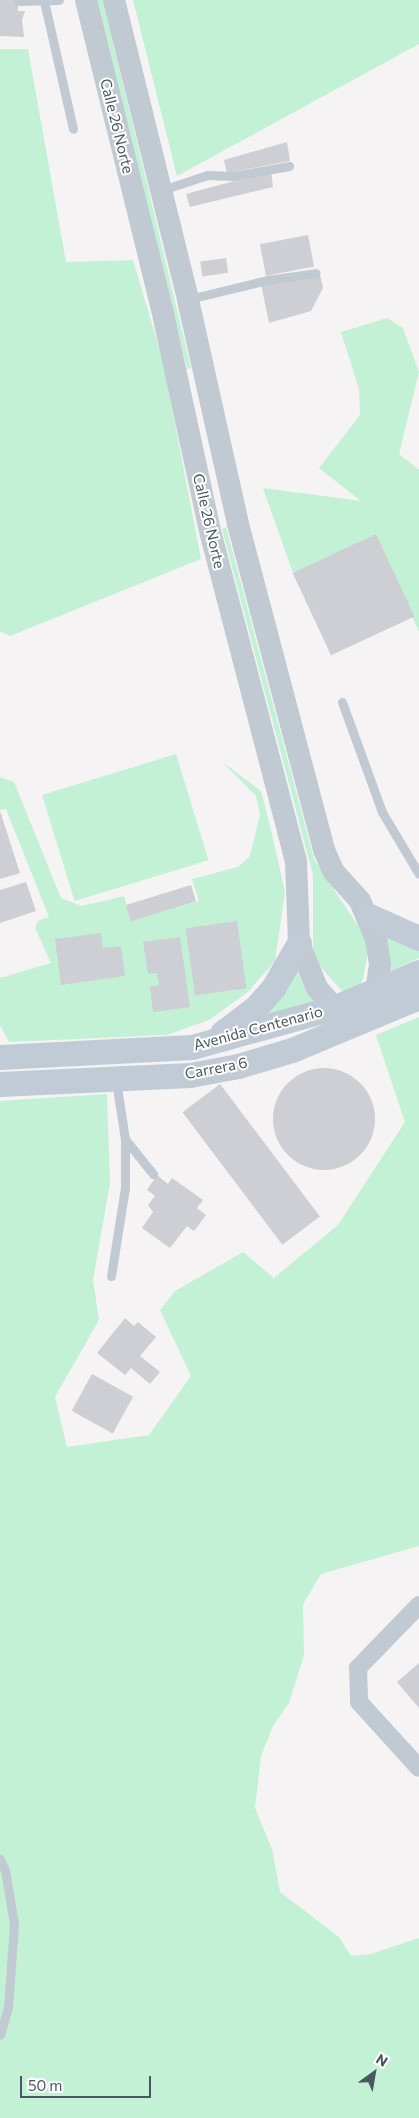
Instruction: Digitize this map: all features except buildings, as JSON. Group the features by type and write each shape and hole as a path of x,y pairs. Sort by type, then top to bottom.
{"main road":[{"path":"367,916 419,938"},
{"path":"192,1047 215,1037 256,1007 273,988 299,943"},
{"name":"Avenida Centenario","path":"0,1057 192,1047 333,1008 378,991 419,972"},
{"name":"Carrera 6","path":"0,1084 190,1075 238,1066 292,1050 419,997"}],"street":[{"name":"Calle 26 Norte","path":"86,0 162,309 211,535 296,861 299,943 317,988 333,1008 362,1022 378,991 380,965 376,939 360,901 334,872 324,850 238,524 189,302 114,0"},
{"path":"419,1605 358,1668 359,1702 419,1768"}],"lane":[{"path":"18,1 59,0"},
{"path":"44,1 73,129"},
{"path":"161,190 207,176 233,176 290,166"},
{"path":"189,302 267,280 316,272"},
{"path":"342,702 382,812 419,874"},
{"path":"111,1276 125,1188 125,1140 116,1078"},
{"path":"125,1140 152,1174"},
{"path":"0,1859 5,1870 14,1924 8,2008 0,2035"}],"green space":[{"path":"96,0 103,0 191,368 187,369"},
{"path":"133,0 419,0 419,44 177,176"},
{"path":"0,49 28,49 66,262 133,260 163,361 201,559 10,636 0,631"},
{"path":"387,318 403,328 419,372 399,454 419,470 419,632 376,535 293,573 263,488 361,501 319,468 360,415 359,389 341,332"},
{"path":"226,527 314,859 364,935 368,951 363,979 361,984 343,992 317,963 313,946 313,875 222,529"},
{"path":"176,754 208,860 75,901 42,795"},
{"path":"221,761 261,791 285,892 275,961 248,992 209,1020 167,1035 9,1042 0,1025 0,978 51,963 35,928 38,921 49,917 6,809 0,810 0,777 14,782 61,898 82,906 124,896 131,920 199,901 192,879 238,867 250,856 260,815 256,796"},
{"path":"384,936 419,950 419,958 386,973"},
{"path":"298,968 320,1001 250,1025"},
{"path":"419,1017 419,1546 321,1574 303,1604 304,1655 289,1703 273,1726 261,1756 255,1808 272,1849 280,1892 339,1937 351,1956 371,1954 419,1938 419,2118 0,2118 0,1101 107,1094 110,1183 93,1280 99,1320 55,1397 67,1447 149,1435 191,1376 160,1310 175,1291 243,1252 274,1278 338,1225 405,1122 376,1035"}]}
